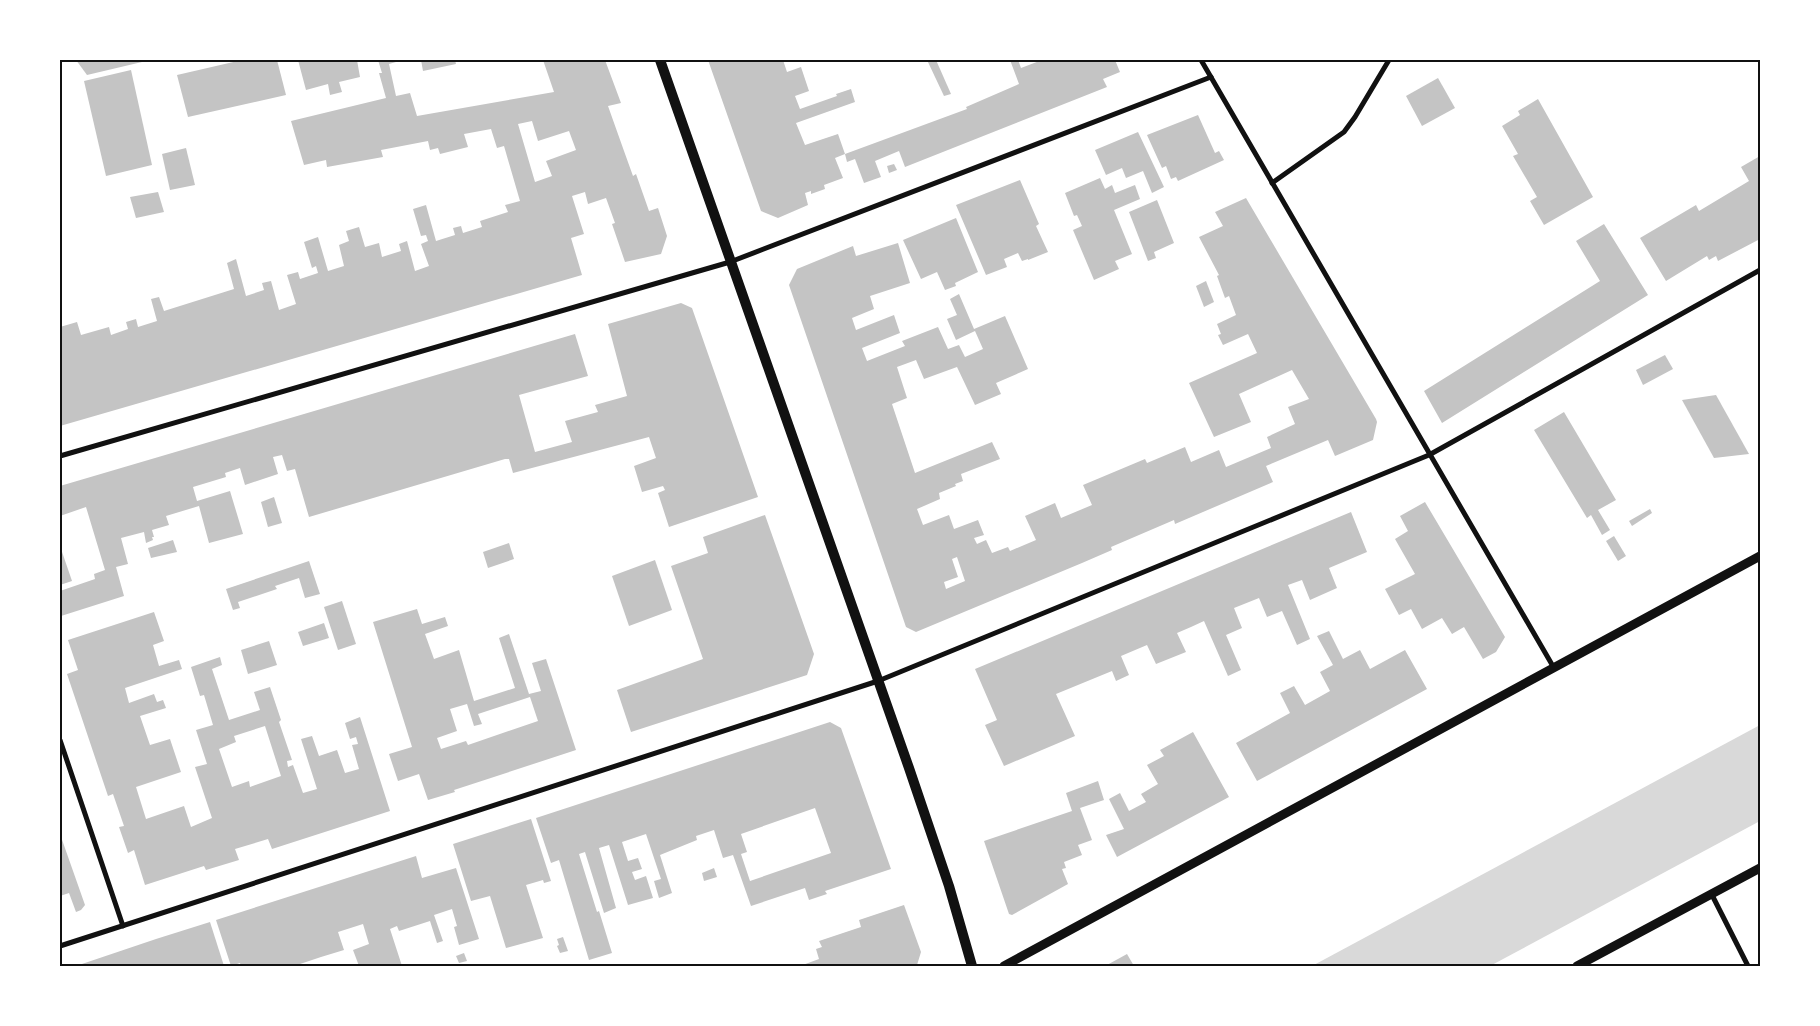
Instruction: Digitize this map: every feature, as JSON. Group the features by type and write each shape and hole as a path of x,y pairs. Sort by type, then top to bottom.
{"main road":[{"path":"660,60 949,886 972,966"}],"street":[{"path":"1201,60 1554,668"},
{"path":"1272,183 1344,132 1355,118 1389,60"},
{"path":"60,456 730,262 1211,77"},
{"path":"60,946 878,681 1429,455 1760,270"},
{"path":"1004,966 1760,556"},
{"path":"60,740 123,926"},
{"path":"1577,966 1760,868"},
{"path":"1711,893 1748,966"}],"shaded area":[{"path":"1760,725 1760,821 1490,966 1312,966"}],"building":[{"path":"76,60 141,60 142,62 87,75"},
{"path":"242,60 277,60 286,95 188,117 177,75"},
{"path":"298,60 357,60 360,77 339,82 342,92 330,95 328,84 306,90"},
{"path":"378,60 403,60 389,64 396,96 410,93 417,116 554,92 543,60 605,60 621,103 608,106 633,176 636,174 649,211 658,208 667,236 661,254 625,262 612,224 615,223 606,198 588,204 585,192 572,196 584,234 571,238 582,275 60,426 60,327 77,322 81,335 109,327 111,335 128,329 126,322 136,319 138,327 157,321 151,299 159,297 164,311 234,289 227,263 236,259 246,296 264,290 262,283 271,281 279,310 296,304 287,275 298,272 300,279 318,273 316,266 312,268 304,242 318,237 328,271 344,266 339,245 349,241 346,231 359,227 365,247 379,243 382,257 401,251 399,244 407,241 415,271 429,266 421,244 428,241 426,235 421,236 413,209 426,205 436,241 455,235 453,228 461,226 463,233 482,227 480,221 508,212 505,205 520,201 504,146 497,148 491,129 464,134 468,147 440,154 438,148 430,150 428,141 381,150 383,157 327,167 326,160 304,165 291,121 386,98 379,73 382,73","holes":["532,121 538,141 569,131 576,150 546,161 552,176 535,182 518,124"]},
{"path":"421,60 455,60 456,64 423,71"},
{"path":"708,60 783,60 787,72 801,67 809,91 795,96 800,109 851,89 855,102 796,123 805,145 838,134 845,154 835,158 843,178 824,185 825,189 811,194 811,191 805,193 808,205 778,218 761,211"},
{"path":"927,60 936,60 951,94 944,96"},
{"path":"1010,60 1018,60 1021,68 1042,60 1115,60 1120,72 1103,79 1107,87 905,167 899,151 875,161 881,177 864,183 855,159 847,162 845,154 967,109 966,107 1019,84"},
{"path":"131,70 152,165 106,176 84,81"},
{"path":"1438,78 1455,108 1422,126 1406,96"},
{"path":"1538,99 1593,197 1544,225 1530,201 1537,197 1513,156 1518,154 1502,126 1520,115 1518,111"},
{"path":"1198,115 1215,153 1219,151 1224,160 1178,181 1176,177 1171,179 1166,166 1162,168 1147,135"},
{"path":"1138,132 1164,187 1152,193 1143,171 1126,178 1122,168 1106,175 1095,150"},
{"path":"186,148 195,185 170,190 162,154"},
{"path":"1760,156 1760,239 1718,261 1716,256 1709,260 1707,256 1666,281 1640,238 1696,205 1699,211 1749,181 1741,167"},
{"path":"894,164 897,170 889,173 887,166"},
{"path":"1100,178 1105,189 1112,185 1115,193 1135,185 1140,199 1114,210 1132,254 1115,261 1119,269 1094,280 1073,230 1082,226 1077,215 1074,216 1065,193"},
{"path":"1020,180 1039,224 1036,226 1048,252 1022,261 1018,253 1004,259 1007,267 986,275 956,205"},
{"path":"158,192 164,212 136,218 130,197"},
{"path":"1246,198 1376,419 1373,440 1335,456 1328,440 1266,466 1273,482 1175,524 1174,520 1111,547 1112,550 916,632 906,627 789,285 797,269 853,246 856,256 898,243 910,283 870,296 874,309 852,318 856,330 894,315 900,333 862,348 867,361 905,346 902,341 938,327 948,349 959,345 965,357 983,349 975,331 956,340 947,319 957,315 950,299 959,294 974,329 1005,316 1028,369 996,383 1001,394 975,405 957,367 924,379 916,360 897,367 907,398 892,404 915,473 992,442 1000,459 961,474 963,481 939,493 940,499 917,509 923,525 949,515 954,529 978,520 984,535 974,538 977,544 986,540 992,553 1008,547 1010,551 1036,540 1025,516 1055,503 1061,518 1092,505 1083,485 1145,459 1147,463 1185,447 1191,462 1219,450 1226,467 1271,448 1267,437 1295,424 1288,407 1309,399 1292,370 1239,394 1251,422 1214,437 1189,383 1257,353 1248,334 1223,345 1218,335 1221,334 1217,324 1236,315 1229,296 1225,298 1217,276 1219,275 1199,237 1223,226 1215,212","holes":["957,557 965,581 946,589 944,582 958,577 952,559"]},
{"path":"1157,200 1174,243 1154,252 1156,258 1148,261 1129,212"},
{"path":"956,218 978,272 955,283 956,286 945,290 937,272 921,279 903,240"},
{"path":"1604,224 1648,295 1442,423 1424,391 1600,281 1576,241"},
{"path":"1206,281 1214,302 1204,307 1196,286"},
{"path":"681,303 692,308 758,497 669,527 658,493 665,490 663,486 642,492 634,466 656,458 649,437 513,473 509,459 505,459 309,517 295,469 287,471 282,455 273,457 278,474 245,485 240,468 225,473 226,477 193,487 197,501 230,491 243,534 209,543 199,506 166,516 169,525 152,530 153,540 146,543 144,532 121,538 128,564 116,567 124,596 61,616 60,591 95,579 94,574 105,570 86,507 60,516 60,486 575,334 588,376 519,395 535,452 572,442 565,421 598,412 595,405 627,396 608,324"},
{"path":"1665,355 1673,369 1643,385 1636,370"},
{"path":"1716,395 1749,454 1714,458 1682,400"},
{"path":"1564,412 1616,500 1598,510 1610,530 1602,535 1591,515 1587,518 1534,430"},
{"path":"274,497 282,523 268,527 261,502"},
{"path":"1425,502 1505,637 1496,652 1483,659 1464,627 1452,634 1442,618 1422,629 1411,609 1399,615 1385,589 1415,574 1395,539 1408,531 1400,516"},
{"path":"1650,509 1652,513 1632,526 1629,521"},
{"path":"1351,512 1367,552 1329,568 1337,588 1310,600 1302,580 1288,585 1310,639 1297,645 1282,611 1267,617 1259,598 1234,608 1242,628 1226,635 1241,670 1228,676 1204,621 1177,633 1186,652 1156,664 1147,645 1121,656 1129,675 1116,681 1112,671 1056,694 1075,736 1004,766 985,725 997,720 975,669"},
{"path":"765,515 814,654 807,675 631,732 617,690 703,659 671,566 708,553 703,537"},
{"path":"1614,536 1626,556 1618,561 1606,541"},
{"path":"173,540 177,552 151,558 148,548"},
{"path":"509,543 514,559 488,568 483,552"},
{"path":"60,546 72,581 60,585"},
{"path":"655,560 672,610 629,626 612,576"},
{"path":"309,561 320,594 305,598 299,578 275,586 277,589 238,602 240,608 233,610 226,589"},
{"path":"342,601 356,644 338,650 324,607"},
{"path":"417,609 422,624 445,617 448,626 425,634 434,659 459,650 474,701 515,688 499,638 509,634 529,694 541,691 532,663 546,659 576,750 428,800 419,774 398,781 389,754 412,747 373,622","holes":["530,697 538,721 468,745 466,741 441,749 437,738 457,731 450,709 467,704 474,726 482,724 478,714"]},
{"path":"154,612 164,641 153,645 159,666 179,660 182,669 125,688 129,703 154,694 157,702 163,700 166,708 140,716 150,745 170,739 181,772 136,787 146,819 184,806 191,827 212,818 195,767 207,764 196,730 213,725 204,695 200,696 191,667 220,657 222,665 212,669 229,720 260,710 254,692 270,687 292,760 287,761 288,767 293,765 303,793 317,789 301,739 312,736 319,756 337,750 345,773 359,769 352,745 358,744 356,737 350,739 345,723 360,717 390,811 272,849 268,839 235,849 239,860 206,870 204,866 145,885 134,850 128,853 119,827 124,826 113,794 108,796 67,674 78,670 68,640","holes":["265,726 281,776 250,787 249,781 232,787 219,749 236,742 234,736"]},
{"path":"324,623 329,638 303,646 298,632"},
{"path":"1329,631 1343,659 1360,650 1370,669 1405,650 1427,689 1257,781 1236,743 1290,713 1280,693 1294,686 1305,705 1330,691 1320,672 1333,665 1317,636"},
{"path":"269,641 277,665 248,674 241,650"},
{"path":"830,722 841,728 891,869 825,891 827,894 809,900 805,888 751,906 733,855 723,858 714,830 696,836 697,840 660,855 672,893 659,898 654,881 661,879 646,834 622,842 628,861 638,858 642,869 632,872 635,880 646,876 653,898 628,905 609,845 599,848 616,908 604,913 585,852 579,854 612,953 589,960 559,860 551,863 536,818","holes":["815,808 831,853 750,881 741,854 747,852 741,834"]},
{"path":"1193,732 1229,797 1117,857 1106,835 1124,829 1109,799 1120,793 1129,811 1146,802 1141,794 1158,784 1147,765 1164,756 1160,750"},
{"path":"1098,781 1104,800 1080,808 1092,840 1078,845 1082,855 1064,862 1066,868 1062,869 1068,884 1012,915 1009,914 984,841 1072,811 1066,793"},
{"path":"531,819 551,881 544,883 543,880 526,885 543,938 506,948 490,896 471,901 453,844"},
{"path":"60,834 85,905 76,912 69,893 60,896"},
{"path":"416,856 422,878 456,868 479,939 459,945 454,927 457,926 452,909 434,915 443,941 437,943 430,921 399,931 397,926 390,929 402,966 359,966 353,950 369,944 363,924 338,932 344,950 294,966 241,966 240,963 231,966 216,920"},
{"path":"714,868 717,877 704,881 702,873"},
{"path":"904,905 921,952 917,965 800,966 819,959 816,949 822,947 819,941 861,927 859,920"},
{"path":"210,922 224,966 76,966 156,939"},
{"path":"563,937 568,951 560,953 557,939"},
{"path":"464,953 467,961 459,963 456,956"},
{"path":"1127,954 1134,966 1107,965"}]}
